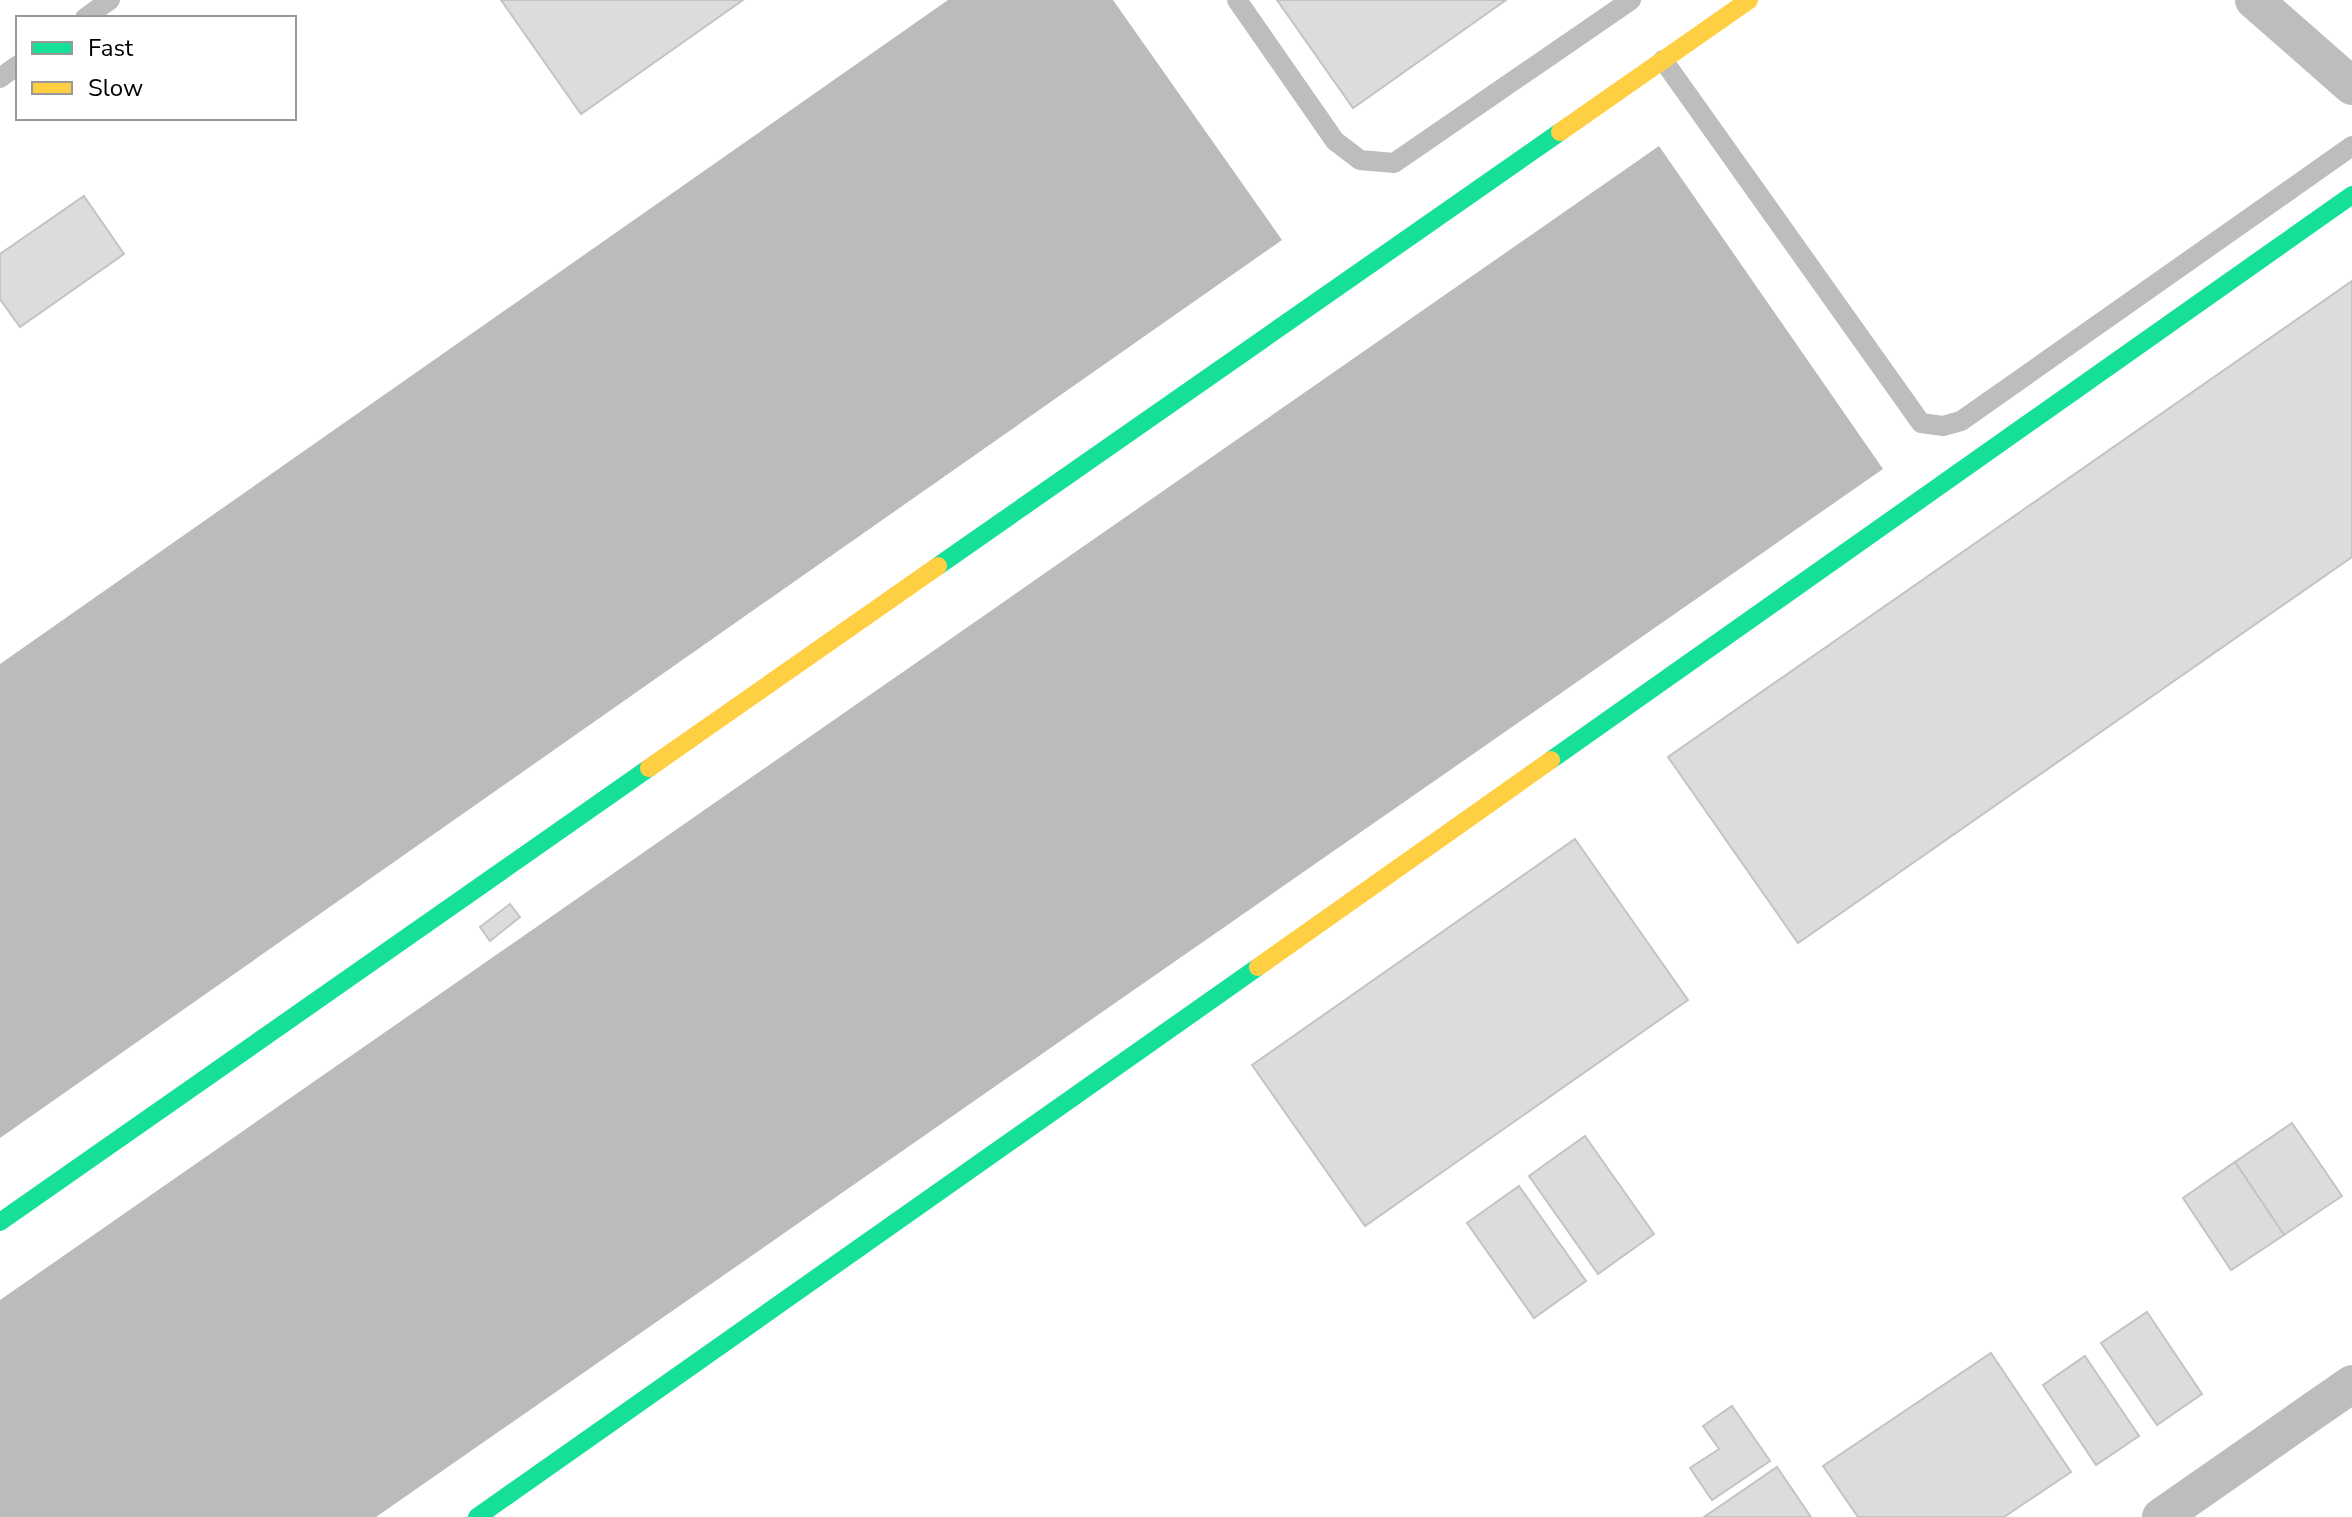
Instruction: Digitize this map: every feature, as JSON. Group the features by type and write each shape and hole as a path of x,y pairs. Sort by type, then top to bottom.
{"street":[{"path":"0,1222 1749,0"},
{"path":"2254,0 2352,86"},
{"path":"477,1517 2352,195"},
{"path":"2161,1517 2352,1384"}],"lane":[{"path":"88,16 110,0"},
{"path":"1237,0 1335,141 1360,160 1394,163 1631,0"},
{"path":"1663,60 1921,423 1943,426 1961,421 2352,146"}],"shaded area":[{"path":"948,0 1113,0 1282,240 0,1138 0,664"},
{"path":"1659,146 1883,469 376,1517 0,1517 0,1300"}],"building":[{"path":"501,0 743,0 581,114"},
{"path":"1277,0 1506,0 1353,108"},
{"path":"84,196 124,254 20,327 0,299 0,254"},
{"path":"2352,281 2352,557 1798,943 1668,757"},
{"path":"1575,839 1688,1000 1365,1226 1252,1065"},
{"path":"510,904 520,917 490,941 480,927"},
{"path":"2292,1123 2342,1196 2284,1235 2235,1162"},
{"path":"1585,1136 1654,1234 1598,1274 1529,1176"},
{"path":"2235,1162 2284,1235 2231,1270 2183,1198"},
{"path":"1519,1186 1586,1281 1534,1318 1467,1223"},
{"path":"2147,1312 2202,1394 2157,1425 2101,1343"},
{"path":"1991,1353 2071,1472 2004,1517 1858,1517 1823,1466"},
{"path":"2085,1356 2139,1436 2096,1465 2043,1385"},
{"path":"1732,1406 1770,1461 1712,1500 1690,1468 1719,1449 1703,1426"},
{"path":"1777,1467 1811,1517 1704,1517"}],"traffic: fast":[{"path":"938,566 1560,132"},
{"path":"1551,760 2352,195"},
{"path":"0,1222 649,768"},
{"path":"477,1517 1258,967"}],"traffic: slow":[{"path":"1560,132 1749,0"},
{"path":"649,768 938,566"},
{"path":"1258,967 1551,760"}]}
